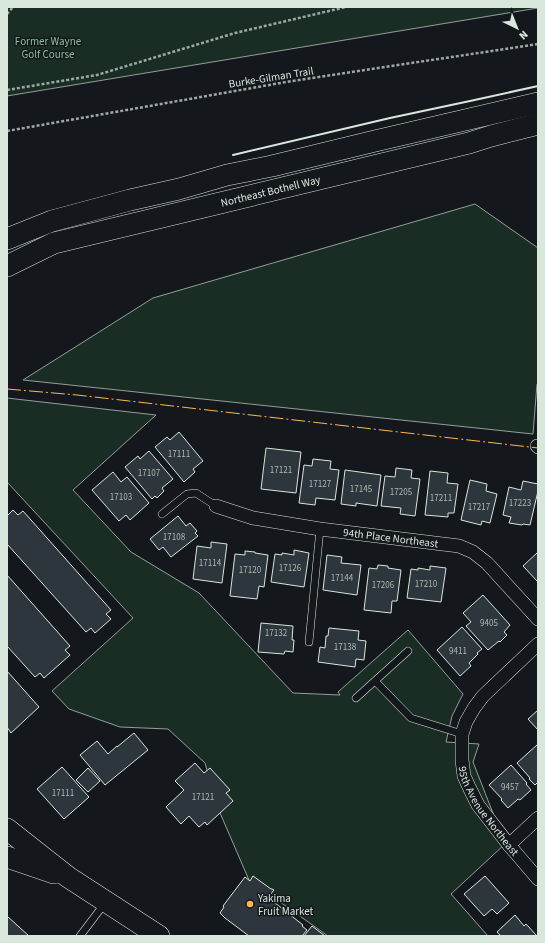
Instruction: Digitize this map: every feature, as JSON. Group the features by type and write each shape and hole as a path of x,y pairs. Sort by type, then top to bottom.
{"main road":[{"path":"7,239 52,221 179,189 227,175 272,166 538,103"},
{"name":"Northeast Bothell Way","path":"7,266 54,243 469,143 538,124"},
{"path":"259,194 257,184 260,178 337,158 352,147"},
{"path":"7,829 68,877 159,936"},
{"path":"7,857 68,877"}],"street":[{"name":"94th Place Northeast","path":"216,506 253,518 459,546 473,552 487,563 538,618"},
{"path":"462,734 466,722 483,696 538,644"},
{"name":"95th Avenue Northeast","path":"462,734 462,760 464,776 470,790 478,805 538,879"},
{"path":"510,845 538,818"}],"lane":[{"path":"162,514 187,494 196,493 216,506"},
{"path":"309,642 320,528"},
{"path":"356,698 408,651"},
{"path":"375,681 410,718 462,734"},
{"path":"80,936 107,901"}],"path":[{"path":"7,14 13,7"},
{"path":"7,90 97,75 235,33 346,7"},
{"name":"Burke-Gilman Trail","path":"7,131 292,81 538,44"}],"green space":[{"name":"Former Wayne Golf Course","path":"7,7 538,7 538,8 7,96"},
{"path":"475,204 538,248 538,384 533,434 23,380 153,298"},
{"path":"7,398 156,415 73,490 131,552 199,593 293,693 340,695 338,692 408,630 463,694 452,716 446,742 479,744 473,762 505,844 451,894 488,936 328,936 249,880 217,806 205,763 168,729 120,727 69,709 52,691 133,618 7,482"}],"building":[{"path":"179,432 203,461 193,469 195,472 184,482 155,447 167,437 170,440"},
{"path":"266,448 301,452 296,493 261,489"},
{"path":"149,451 173,479 162,488 164,491 157,498 155,496 152,499 125,467 138,456 140,459"},
{"path":"313,459 331,461 330,469 339,470 335,500 316,498 315,505 299,503 304,465 312,466"},
{"path":"396,468 412,470 411,478 420,479 415,516 400,514 401,508 381,506 385,476 395,477"},
{"path":"345,470 381,475 377,506 356,503 356,506 341,504"},
{"path":"430,471 448,473 447,483 458,484 454,513 448,513 448,517 425,515"},
{"path":"113,472 121,482 127,477 149,503 130,520 126,515 119,521 92,490"},
{"path":"470,480 487,484 486,491 497,494 490,523 482,521 481,525 461,520"},
{"path":"523,481 538,484 538,491 530,525 509,523 511,517 503,515 509,487 521,490"},
{"path":"13,510 18,515 23,511 111,610 106,614 111,619 95,633 91,628 86,632 7,544 7,516"},
{"path":"178,516 186,526 190,523 197,531 195,533 198,536 171,557 163,547 159,550 150,539"},
{"path":"211,542 227,544 222,583 193,579 197,546 211,548"},
{"path":"294,550 309,553 304,587 271,582 275,554 282,555 282,553 294,555"},
{"path":"245,551 268,555 264,587 259,586 257,599 230,596 235,554 245,555"},
{"path":"538,552 538,582 523,566"},
{"path":"327,555 342,557 341,563 361,565 357,595 323,590"},
{"path":"378,565 401,570 397,601 392,601 391,613 364,610 369,568 377,569"},
{"path":"430,566 446,568 441,602 407,598 411,569 418,570 418,568 430,570"},
{"path":"7,575 70,646 65,650 70,655 44,678 40,673 35,677 7,646"},
{"path":"483,595 510,625 504,632 507,635 488,650 466,626 471,622 463,613"},
{"path":"261,623 293,626 293,652 285,651 284,654 258,652"},
{"path":"462,627 482,649 469,663 471,666 460,676 437,650"},
{"path":"329,628 359,631 358,640 366,641 364,660 356,659 355,667 318,662 320,647 325,648 326,636 328,636"},
{"path":"7,671 39,707 11,733 7,727"},
{"path":"538,710 538,730 528,719"},
{"path":"134,733 148,750 105,785 80,755 97,741 108,754"},
{"path":"538,744 538,782 535,785 517,763"},
{"path":"195,763 204,773 210,768 230,790 226,793 233,801 207,825 205,822 199,827 189,816 181,824 166,807 184,790 175,781"},
{"path":"511,765 527,783 526,784 531,790 508,808 489,785"},
{"path":"62,767 89,797 64,819 37,789"},
{"path":"88,768 100,781 88,792 76,780"},
{"name":"Yakima Fruit Market","path":"253,876 274,890 270,895 274,898 274,902 303,925 302,926 307,930 302,936 249,936 220,913 224,907 223,906 245,877 250,881"},
{"path":"485,876 509,903 497,914 492,909 484,916 464,894"},
{"path":"515,915 524,926 526,924 537,936 501,936 497,932"},
{"path":"7,916 29,936 7,936"},
{"name":"Yakima Fruit Market","path":"312,926 325,936 304,936"}],"wall":[{"path":"233,155 390,118 538,86"}],"power":[{"path":"7,389 77,395 538,448"}],"place":[{"name":"Yakima Fruit Market","path":"250,904"}]}
